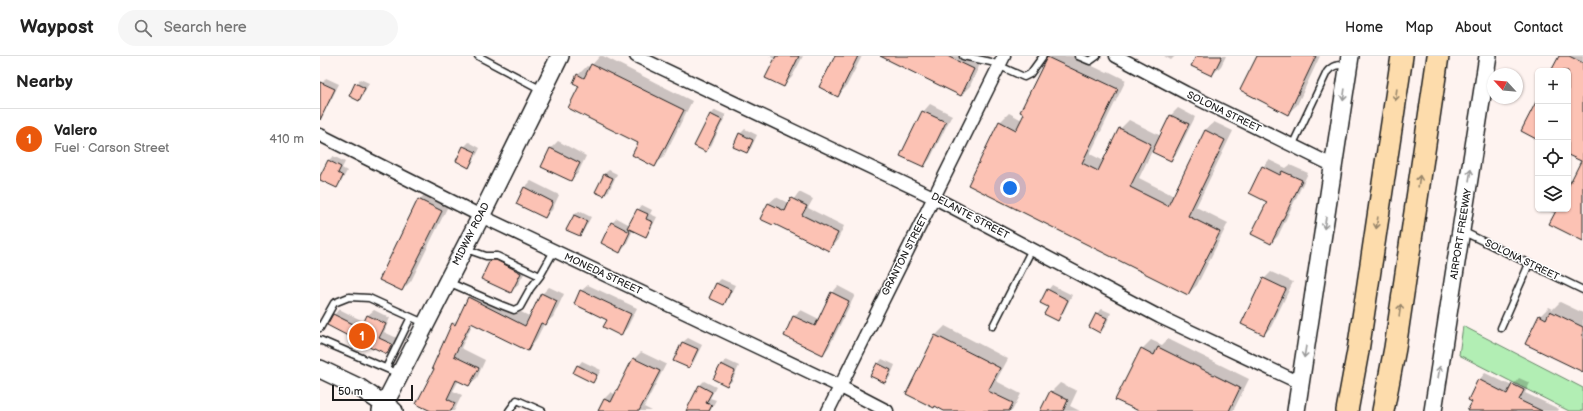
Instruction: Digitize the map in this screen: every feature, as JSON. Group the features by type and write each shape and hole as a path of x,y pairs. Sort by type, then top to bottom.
{"highway":[{"path":"1347,411 1358,351 1402,56"},
{"path":"1383,411 1395,348 1438,56"},
{"path":"1395,348 1397,390 1395,411"},
{"path":"1334,411 1340,387 1358,351"}],"main road":[{"name":"MIDWAY ROAD","path":"386,409 393,371 418,320 447,281 481,216 560,56"},
{"name":"AIRPORT FREEWAY","path":"1433,411 1488,56"},
{"path":"1296,411 1350,60"},
{"path":"320,369 355,386 386,409"}],"street":[{"name":"DELANTE STREET","path":"636,56 935,198 1160,317 1300,383"},
{"name":"SOLONA STREET","path":"1116,56 1186,93 1334,166"},
{"name":"GRANTON STREET","path":"828,411 839,386 935,198 1001,61"},
{"name":"MONEDA STREET","path":"320,135 481,216 839,386 887,411"}],"lane":[{"path":"478,56 543,90"},
{"path":"964,56 984,60 1001,61 1022,77 1027,77 1043,56"},
{"path":"1078,56 1090,61 1097,56"},
{"path":"1292,146 1330,67 1350,60"},
{"name":"SOLONA STREET","path":"1461,230 1583,290"},
{"path":"464,248 486,256 497,256 540,276"},
{"path":"993,326 1032,249"},
{"path":"447,281 514,310 520,307 554,251"},
{"path":"1501,328 1529,264"},
{"path":"320,328 334,303 349,297 369,298 418,320"},
{"path":"320,340 393,371"},
{"path":"509,411 517,400 542,411"}],"green space":[{"path":"1463,326 1583,388 1583,411 1569,411 1459,355"}],"building":[{"path":"776,56 799,56 784,87 765,78"},
{"path":"835,56 858,56 838,97 819,87"},
{"path":"880,56 947,56 974,69 961,96"},
{"path":"1196,56 1222,56 1212,76 1191,66"},
{"path":"1257,56 1316,56 1288,115 1240,90"},
{"path":"1559,56 1569,56 1583,63 1583,241 1549,224 1555,212 1571,212 1571,181 1581,161 1571,156 1571,68 1553,68"},
{"path":"1047,57 1118,89 1082,163 1098,171 1119,128 1151,144 1130,187 1168,206 1205,130 1225,140 1188,216 1220,232 1188,295 968,185 999,121 1016,130 1024,114 1020,112"},
{"path":"591,64 684,110 655,167 632,155 638,143 568,108 579,86 573,83 577,74 584,78"},
{"path":"320,82 335,89 320,120"},
{"path":"355,83 365,88 359,101 349,96"},
{"path":"1535,104 1535,138 1521,131"},
{"path":"922,111 946,122 924,167 900,156"},
{"path":"710,114 722,120 706,152 694,146"},
{"path":"1170,115 1189,124 1171,161 1152,152"},
{"path":"739,133 753,140 747,153 733,147"},
{"path":"463,146 476,152 469,168 456,161"},
{"path":"550,148 580,163 571,181 541,167"},
{"path":"328,160 341,167 338,173 343,176 337,188 320,180 320,176"},
{"path":"1262,166 1280,175 1282,171 1302,180 1271,244 1251,234 1267,202 1249,193"},
{"path":"604,174 613,178 604,196 595,192"},
{"path":"524,187 553,202 545,218 516,204"},
{"path":"791,198 807,206 802,215 838,233 829,251 774,224 773,225 760,219 768,203 785,211"},
{"path":"418,199 442,211 402,291 379,280"},
{"path":"637,209 648,214 646,219 653,222 646,237 627,228"},
{"path":"574,215 587,221 580,236 566,230"},
{"path":"611,222 630,232 620,253 601,243"},
{"path":"490,260 496,260 521,273 511,293 481,279"},
{"path":"1263,278 1286,289 1264,335 1241,324"},
{"path":"716,283 731,290 724,305 709,298"},
{"path":"1047,289 1068,300 1058,321 1044,314 1048,307 1040,303"},
{"path":"580,290 631,314 621,336 603,327 607,320 574,304"},
{"path":"831,292 849,301 823,355 784,336 793,316 815,326"},
{"path":"541,293 557,301 546,325 541,323 528,351 471,323 454,356 479,368 469,386 456,380 447,399 455,403 451,411 431,411 416,404 434,369 432,368 452,323 455,325 468,297 525,326"},
{"path":"1550,311 1583,327 1583,372 1525,344 1539,315 1546,319"},
{"path":"1096,313 1107,318 1100,333 1089,327"},
{"path":"333,314 361,328 367,315 386,324 379,338 392,344 387,354 374,348 373,349 327,325"},
{"path":"935,335 1000,368 988,391 1013,403 1009,411 944,411 935,406 934,408 906,394"},
{"path":"682,342 698,349 689,368 673,361"},
{"path":"1158,347 1240,388 1229,411 1139,411 1115,400 1141,348 1154,355"},
{"path":"633,358 660,371 639,411 598,411 604,399 611,402"},
{"path":"877,363 891,370 885,383 870,376"},
{"path":"721,364 735,371 727,386 713,379"},
{"path":"577,365 597,375 593,383 573,373"},
{"path":"1478,379 1507,394 1512,384 1524,390 1519,400 1542,411 1467,411 1472,402 1468,400"},
{"path":"699,385 712,392 706,403 712,405 709,411 686,411"},
{"path":"1050,391 1068,400 1063,411 1040,411"}],"place":[{"name":"Valero","path":"362,336"}]}
